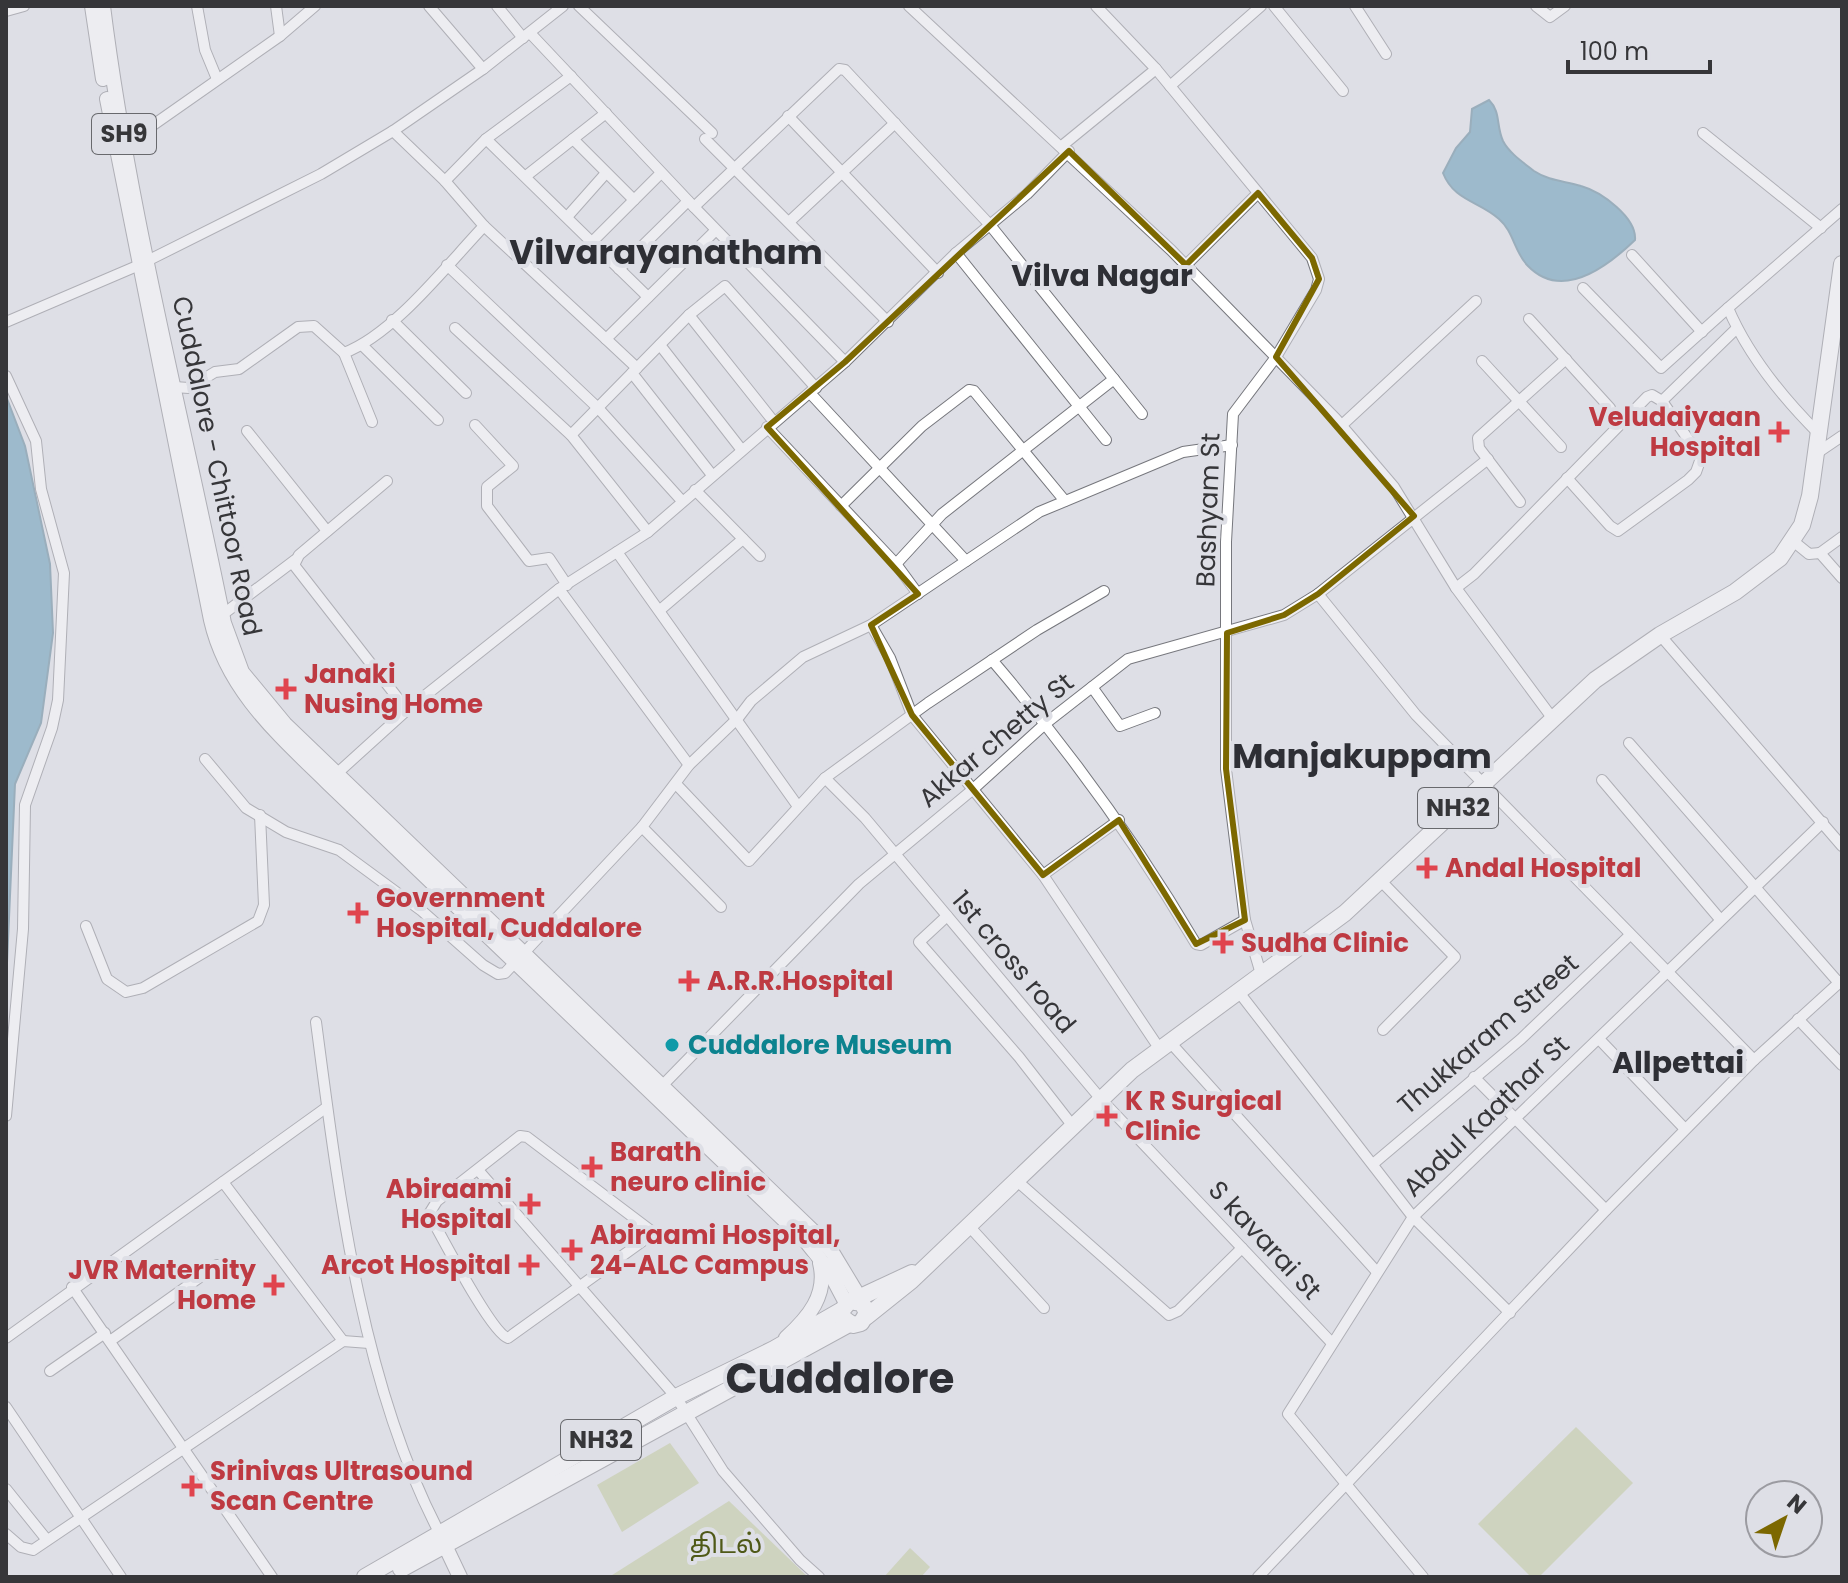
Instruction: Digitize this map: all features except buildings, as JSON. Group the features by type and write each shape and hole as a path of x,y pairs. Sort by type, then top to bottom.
{"highway":[{"name":"NH32","path":"365,1577 442,1540 685,1412 918,1271 1100,1098 1164,1044 1345,913 1595,680 1660,635 1735,592 1780,558 1793,541 1810,496 1842,264"},
{"name":"NH32","path":"387,1577 676,1397 854,1308 882,1286 918,1271"}],"main road":[{"name":"Cuddalore - Chittoor Road","path":"92,6 217,617 242,672 332,778 825,1254 854,1308"},
{"name":"Cuddalore - Chittoor Road","path":"103,6 144,270 174,387 217,617"},
{"path":"825,1254 853,1276 882,1286"},
{"path":"774,1349 807,1318 817,1301 825,1254"},
{"path":"442,1540 460,1577"}],"street":[{"path":"6,11 24,6"},
{"path":"197,6 205,50 217,79"},
{"path":"276,6 280,36"},
{"path":"126,144 280,36 315,6"},
{"path":"429,6 483,69"},
{"path":"497,6 571,76 660,174 845,362"},
{"path":"6,322 144,270 321,174 393,131 483,69 563,6"},
{"path":"579,6 888,322"},
{"path":"909,6 1066,148 1186,265 1342,425 1414,516 1456,588 1553,719"},
{"name":"Bashyam St","path":"1096,6 1156,69 1312,258 1319,279 1316,290 1276,357 1233,414 1226,769 1245,920 1261,974"},
{"path":"1170,86 1261,6"},
{"path":"1274,6 1343,91"},
{"path":"1355,6 1386,54"},
{"path":"1536,6 1550,17 1565,6"},
{"path":"619,269 735,167 839,69 845,70 990,225 1142,414"},
{"path":"332,778 407,710 563,587 648,532 845,362 956,253 1034,188 1066,148 1156,69"},
{"path":"445,181 486,139 571,76"},
{"path":"526,176 606,113"},
{"path":"788,116 845,172 938,273"},
{"path":"789,222 895,123"},
{"path":"393,131 445,181 484,226 606,339 635,371 712,475"},
{"path":"1703,133 1821,228"},
{"path":"486,139 648,297"},
{"path":"573,139 634,200"},
{"path":"567,217 606,173"},
{"path":"592,242 660,174"},
{"path":"1186,265 1258,193"},
{"path":"1583,288 1661,368 1842,209"},
{"path":"344,353 363,346 392,320 484,226"},
{"path":"606,339 715,231"},
{"path":"956,253 1106,440"},
{"path":"1632,255 1702,332"},
{"path":"447,265 599,409 682,501"},
{"path":"571,435 689,315 719,289 731,288 879,471 966,561"},
{"path":"1342,425 1476,301"},
{"path":"1728,308 1737,328 1795,410 1819,434"},
{"path":"689,315 770,424 896,564 918,594"},
{"path":"1529,319 1610,408"},
{"path":"392,320 466,393"},
{"path":"174,387 189,388 215,372 239,369 298,327 314,326 344,353 372,422"},
{"path":"455,328 571,435 648,532"},
{"path":"1662,401 1737,328"},
{"path":"660,345 741,449"},
{"path":"363,346 438,420"},
{"path":"1520,502 1479,448 1478,438 1566,359"},
{"path":"1482,361 1561,447"},
{"path":"6,376 36,441 41,489 64,573 58,700 52,728 25,805 23,929 6,1116"},
{"path":"896,564 942,514 1025,452 1114,379"},
{"path":"841,506 922,426 969,390 974,391 1065,501"},
{"path":"1456,588 1474,574 1567,478 1647,397 1652,395 1662,401 1701,458 1696,472 1688,480 1618,531 1567,478"},
{"path":"475,425 513,466 487,487 487,506 529,561 549,558 563,587 689,765"},
{"path":"247,431 327,531"},
{"path":"1817,453 1842,436"},
{"path":"205,759 246,808 286,832 339,850 422,911 491,970 505,973 642,827 689,765 738,718 751,701 803,657 871,625 1039,512 1183,452 1232,445"},
{"name":"Akkar chetty St","path":"658,1090 859,884 971,791 1046,723 1128,659 1284,615 1318,594 1488,459"},
{"path":"217,617 295,560 387,481"},
{"path":"695,490 760,556"},
{"path":"1780,558 1814,553 1842,537"},
{"path":"660,610 743,539"},
{"path":"1793,541 1814,553 1842,578"},
{"path":"617,552 797,805"},
{"path":"295,560 298,571 407,710"},
{"path":"676,784 749,861 797,805 825,778 992,660 1104,591"},
{"path":"1318,594 1392,688 1483,786 1754,1060"},
{"path":"871,625 890,658 912,715 971,791 1043,875 1164,1044 1377,1272"},
{"path":"1660,635 1842,846"},
{"path":"992,660 1046,723 1119,820 1196,944 1201,945 1245,920"},
{"path":"1092,687 1120,726 1155,713"},
{"path":"1258,1577 1685,1129 1754,1060 1840,982 1629,743"},
{"name":"1st cross road","path":"825,778 894,854 1100,1098"},
{"path":"1602,780 1719,918"},
{"path":"86,926 107,979 126,992 143,988 258,921 264,905 260,815"},
{"path":"1043,875 1119,820"},
{"name":"Abdul Kaathar St","path":"1348,1484 1288,1414 1413,1217 1669,972 1719,918 1823,822"},
{"path":"642,827 721,907"},
{"path":"1380,880 1455,957 1383,1030"},
{"path":"947,916 919,942 1019,1057 1072,1125"},
{"name":"Thukkaram Street","path":"1373,1164 1576,989 1630,935"},
{"path":"1238,991 1413,1217 1510,1313"},
{"path":"1798,1019 1842,1065"},
{"path":"316,1022 327,1107 369,1343 425,1507 442,1540"},
{"path":"1599,1039 1685,1129"},
{"path":"1474,1077 1606,1210"},
{"name":"S kavarai St","path":"1100,1098 1331,1342"},
{"path":"6,1338 72,1287 327,1107"},
{"path":"524,1135 654,1233 583,1287 508,1338 501,1336 429,1214 437,1201 524,1135"},
{"path":"478,1170 676,1397 723,1471 800,1560 819,1577"},
{"path":"1016,1180 1169,1315 1178,1311 1242,1248"},
{"path":"223,1182 343,1341"},
{"path":"968,1225 1044,1308"},
{"path":"50,1371 217,1265"},
{"path":"72,1287 272,1577"},
{"path":"6,1534 27,1550 33,1550 343,1341 369,1343"},
{"path":"6,1407 82,1515 121,1577"},
{"path":"1348,1484 1423,1577"},
{"path":"6,1489 47,1540"}],"highlighted area":[{"path":"1069,151 1186,265 1258,193 1312,258 1319,279 1276,357 1414,516 1318,594 1284,615 1227,633 1226,769 1245,920 1196,944 1119,820 1043,875 912,715 871,625 918,594 767,427 845,362"}],"green space":[{"path":"1576,1427 1633,1483 1539,1577 1531,1577 1478,1524"},
{"path":"670,1443 699,1483 622,1532 597,1485"},
{"name":"திடல்","path":"729,1501 808,1577 609,1577"},
{"path":"910,1548 930,1567 921,1577 884,1577"}],"water":[{"path":"1489,100 1495,109 1503,141 1513,154 1540,174 1589,189 1608,200 1630,223 1635,240 1598,269 1569,280 1541,276 1528,266 1504,224 1460,195 1443,173 1456,148 1470,132 1472,109"},
{"path":"6,396 25,446 50,564 53,633 41,723 15,784 6,985"}],"place":[{"name":"Veludaiyaan Hospital","path":"1779,432"},
{"name":"Janaki Nusing Home","path":"286,689"},
{"name":"Andal Hospital","path":"1427,868"},
{"name":"Government Hospital, Cuddalore","path":"358,913"},
{"name":"Sudha Clinic","path":"1223,943"},
{"name":"A.R.R.Hospital","path":"689,981"},
{"name":"Cuddalore Museum","path":"672,1045"},
{"name":"K R Surgical Clinic","path":"1107,1116"},
{"name":"Barath neuro clinic","path":"592,1167"},
{"name":"Abiraami Hospital","path":"530,1204"},
{"name":"Abiraami Hospital, 24-ALC Campus","path":"572,1250"},
{"name":"Arcot Hospital","path":"529,1265"},
{"name":"JVR Maternity Home","path":"274,1285"},
{"name":"Srinivas Ultrasound Scan Centre","path":"192,1486"}],"district":[{"name":"Vilvarayanatham","path":"666,252"},
{"name":"Vilva Nagar","path":"1102,276"},
{"name":"Manjakuppam","path":"1362,756"},
{"name":"Allpettai","path":"1678,1063"},
{"name":"Cuddalore","path":"840,1378"}]}
